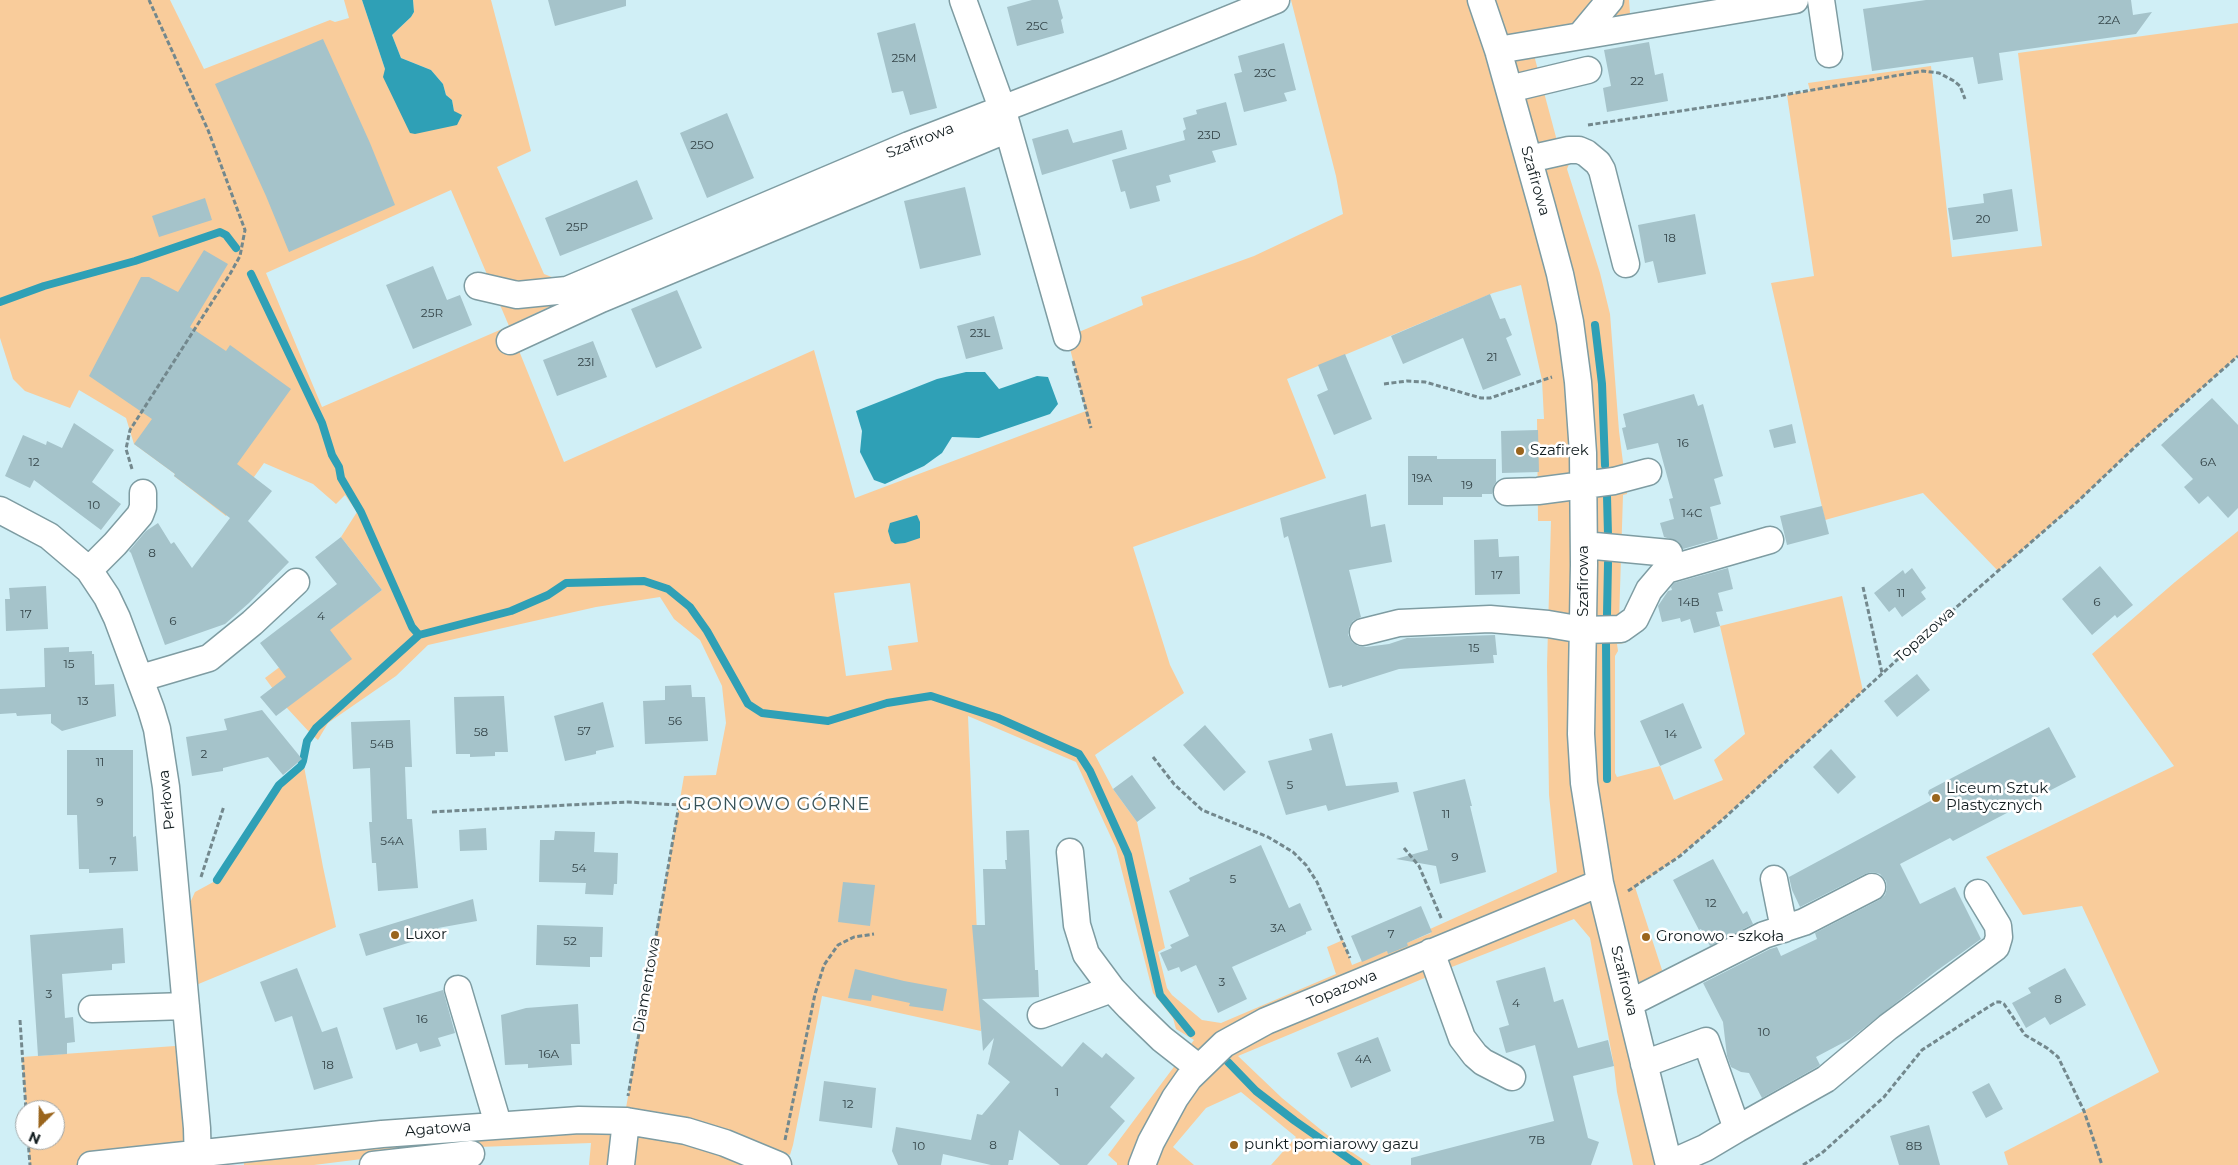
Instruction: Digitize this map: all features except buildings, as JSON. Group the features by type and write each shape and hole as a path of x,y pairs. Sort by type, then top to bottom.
{"street":[{"path":"963,0 1005,118 1067,338"},
{"name":"Szafirowa","path":"478,286 517,295 567,290 908,145 1005,118 1108,68 1276,0"},
{"name":"Szafirowa","path":"1481,0 1498,50 1529,159 1560,274 1570,322 1577,371 1584,484 1581,750 1587,812 1603,893 1669,1165"},
{"path":"1580,36 1610,0"},
{"path":"1498,50 1795,0"},
{"path":"1821,0 1829,54"},
{"path":"1509,89 1588,70"},
{"path":"510,341 1005,118"},
{"path":"1529,159 1569,150 1579,150 1598,162 1602,170 1626,264"},
{"path":"1506,492 1538,491 1626,479 1648,472"},
{"path":"89,570 140,515 143,508 142,493"},
{"name":"Perłowa","path":"0,510 49,536 89,570 110,604 141,678 157,728 162,754 186,1006 198,1159"},
{"path":"1364,632 1399,623 1490,619 1548,624 1583,630 1621,629 1635,619 1653,583 1662,573 1670,568 1770,540"},
{"path":"1584,545 1670,553"},
{"path":"141,678 209,658 252,623 296,582"},
{"path":"1070,852 1077,925 1081,944 1094,966 1112,989 1162,1039 1199,1068"},
{"path":"1774,879 1784,928"},
{"path":"1630,1002 1764,935 1804,922 1872,887"},
{"name":"Topazowa","path":"1142,1165 1151,1142 1175,1098 1199,1068 1224,1044 1266,1021 1442,948 1603,893"},
{"path":"1669,1165 1705,1148 1826,1079 1888,1027 1990,953 1998,942 1998,926 1978,893"},
{"path":"1442,948 1462,1038 1483,1062 1512,1077"},
{"path":"373,1165 469,1160 489,1125 458,989"},
{"path":"1040,1015 1112,989"},
{"path":"92,1009 186,1006"},
{"path":"1644,1064 1706,1041 1736,1129"},
{"name":"Agatowa","path":"91,1165 282,1154 489,1125 579,1120 626,1121 679,1130 705,1137 777,1165"},
{"path":"621,1165 626,1121"}],"path":[{"path":"142,493 128,460 126,449 130,430 230,274 240,256 245,230 208,130 149,0"},
{"path":"1583,126 1766,98 1923,71 1940,73 1954,81 1960,86 1965,99"},
{"path":"1067,338 1091,428"},
{"name":"Topazowa","path":"1603,893 1635,887 1680,856 2238,356"},
{"path":"1384,384 1407,381 1425,382 1481,398 1490,398 1542,380 1577,371"},
{"path":"1863,586 1882,674"},
{"path":"1153,757 1174,784 1202,810 1268,837 1293,852 1306,865 1317,882 1332,920 1344,940 1357,982"},
{"name":"Diamentowa","path":"432,812 628,802 679,805 628,1091 626,1121"},
{"path":"198,885 224,806"},
{"path":"1404,848 1419,866 1442,948"},
{"path":"777,1165 787,1134 815,994 824,964 838,945 854,936 874,934"},
{"path":"1803,1165 1822,1153 1884,1097 1922,1050 1996,1002 2004,1004 2025,1035 2047,1048 2058,1058 2084,1111 2102,1165"},
{"path":"20,1020 25,1100"},
{"path":"29,1150 30,1165"}],"shaded area":[{"path":"0,0 170,0 204,69 330,20 335,22 349,18 344,0 362,0 385,69 454,111 452,100 446,95 443,84 431,70 401,58 392,35 414,12 413,0 491,0 531,151 497,167 544,274 562,281 570,297 509,326 564,462 814,350 855,498 1086,411 1067,337 1143,305 1141,297 1254,256 1343,214 1336,176 1291,0 1629,0 1631,27 1531,44 1560,152 1571,159 1567,169 1600,273 1610,314 1619,431 1627,494 1623,495 1619,621 1625,643 1617,644 1618,651 1615,656 1615,773 1617,777 1660,766 1674,800 1723,780 1714,760 1745,734 1720,626 1842,596 1863,691 1704,836 1665,867 1635,887 1663,973 1630,1003 1669,1165 1633,1165 1617,1092 1614,1066 1590,938 1574,919 1439,972 1238,1056 1282,1098 1331,1138 1371,1165 1271,1165 1296,1137 1241,1092 1206,1108 1173,1147 1194,1165 1117,1165 1108,1155 1194,1040 1176,1029 1173,1018 1153,993 1116,848 1076,762 968,716 981,1031 822,996 793,1145 790,1155 781,1151 778,1165 589,1165 591,1143 450,1148 314,1165 244,1165 243,1148 626,1108 684,776 716,775 726,723 722,686 700,640 674,619 660,597 596,607 428,645 396,676 328,723 318,740 287,708 265,678 382,590 341,537 357,512 345,495 336,504 313,484 264,463 226,516 174,476 175,474 134,444 126,418 79,390 70,408 25,391 13,379 0,338","holes":["451,190 509,326 322,407 266,273","1521,285 1542,380 1544,419 1537,419 1538,521 1551,521 1547,666 1549,795 1557,872 1430,929 1431,933 1352,965 1343,940 1327,947 1336,974 1221,1023 1202,1020 1172,995 1167,988 1158,952 1165,948 1137,822 1113,789 1095,755 1184,693 1170,665 1133,547 1326,478 1287,379 1493,293","910,583 918,642 888,646 892,670 846,676 834,593"]},
{"path":"2238,23 2238,356 1998,571 1923,493 1825,520 1771,283 1814,276 1787,95 1810,91 1808,83 1931,66 1952,257 2042,246 2018,53"},
{"path":"2238,531 2238,1165 2008,1165 2004,1152 2159,1072 2082,906 2023,915 1986,857 2174,766 2092,654 2175,582"},
{"path":"303,761 336,927 184,990 179,927 195,892 217,880 279,785"},
{"path":"189,1045 198,1153 91,1165 30,1165 29,1150 65,1150 65,1100 25,1100 22,1057"}],"water":[{"path":"362,0 413,0 414,12 411,17 392,35 401,58 431,70 443,84 446,95 452,100 454,111 462,115 457,125 415,134 410,133 383,77 385,69"},
{"path":"966,372 985,372 999,389 1037,376 1048,377 1058,404 1050,414 979,438 952,437 942,453 924,466 885,484 874,480 860,452 862,431 856,411 937,379"},
{"path":"917,515 920,522 920,538 905,543 895,544 891,541 888,531 890,523"}],"waterway":[{"path":"0,302 44,286 135,261 220,232 226,235 236,248"},
{"path":"251,274 322,423 332,455 339,467 341,478 361,512 412,627 419,635"},
{"path":"1595,325 1602,384 1605,465"},
{"path":"1607,496 1608,535"},
{"path":"1607,615 1608,563"},
{"path":"217,880 279,785 301,766 307,741 316,728 419,635 511,611 548,595 566,583 644,581 668,589 690,607 707,631 748,704 762,713 828,721 887,703 931,696 998,718 1079,754 1090,771 1128,855 1160,995 1191,1033"},
{"path":"1606,642 1607,779"},
{"path":"1228,1062 1256,1091 1358,1165"}],"place":[{"name":"Szafirek","path":"1520,451"},
{"name":"Liceum Sztuk Plastycznych","path":"1936,798"},
{"name":"Luxor","path":"395,935"},
{"name":"Gronowo - szkoła","path":"1646,937"},
{"name":"punkt pomiarowy gazu","path":"1234,1145"}],"district":[{"name":"GRONOWO GÓRNE","path":"774,805"}]}
